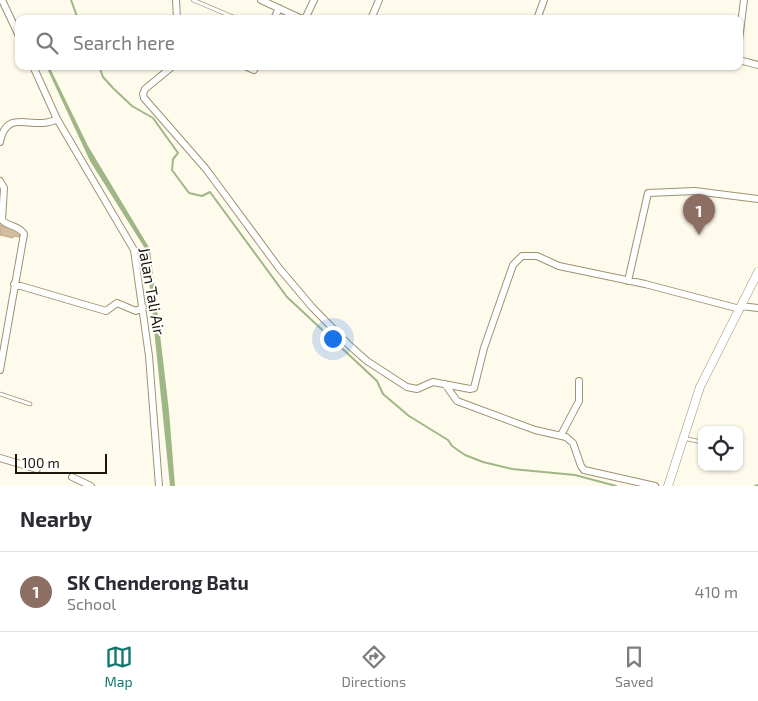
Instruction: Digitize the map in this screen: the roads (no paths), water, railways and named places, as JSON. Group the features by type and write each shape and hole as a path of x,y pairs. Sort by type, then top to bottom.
{"street":[{"path":"2,0 15,28"},
{"path":"176,0 177,15"},
{"path":"261,0 295,15"},
{"path":"306,15 314,0"},
{"path":"372,15 379,0"},
{"path":"538,15 544,0"},
{"path":"742,15 744,0"},
{"path":"276,15 279,8"},
{"path":"743,61 758,65"},
{"name":"Jalan Tali Air","path":"34,70 57,119 130,241 137,261 159,486"},
{"path":"167,70 145,89 143,96 206,169 279,268 312,307 367,361 407,387 417,389 430,383 470,389 477,383 484,348 513,264 522,256 537,256 558,266 741,307 758,308"},
{"path":"0,142 5,127 10,123 42,124 57,119"},
{"path":"0,181 4,188 2,220 6,224 20,228 24,234 0,370"},
{"path":"628,281 648,193 695,191 758,199"},
{"path":"668,486 700,387 758,272"},
{"path":"14,284 106,311 115,304 136,311 143,307"},
{"path":"561,435 579,401 579,381"},
{"path":"444,384 457,401 534,430 561,435 572,443 584,470 655,486"},
{"path":"0,458 37,469"},
{"path":"72,477 92,486"}],"lane":[{"path":"193,0 229,15"},
{"path":"0,394 30,404"},
{"path":"683,438 698,441"}],"waterway":[{"path":"71,0 77,15"},
{"path":"100,70 103,77 132,106 153,118 178,153 173,159 172,170 189,193 202,196 210,192 287,297 377,381 383,394 409,416 448,440 452,446 465,455 483,462 512,469 575,475 616,486"}],"place":[{"name":"SK Chenderong Batu","path":"699,235"}]}
